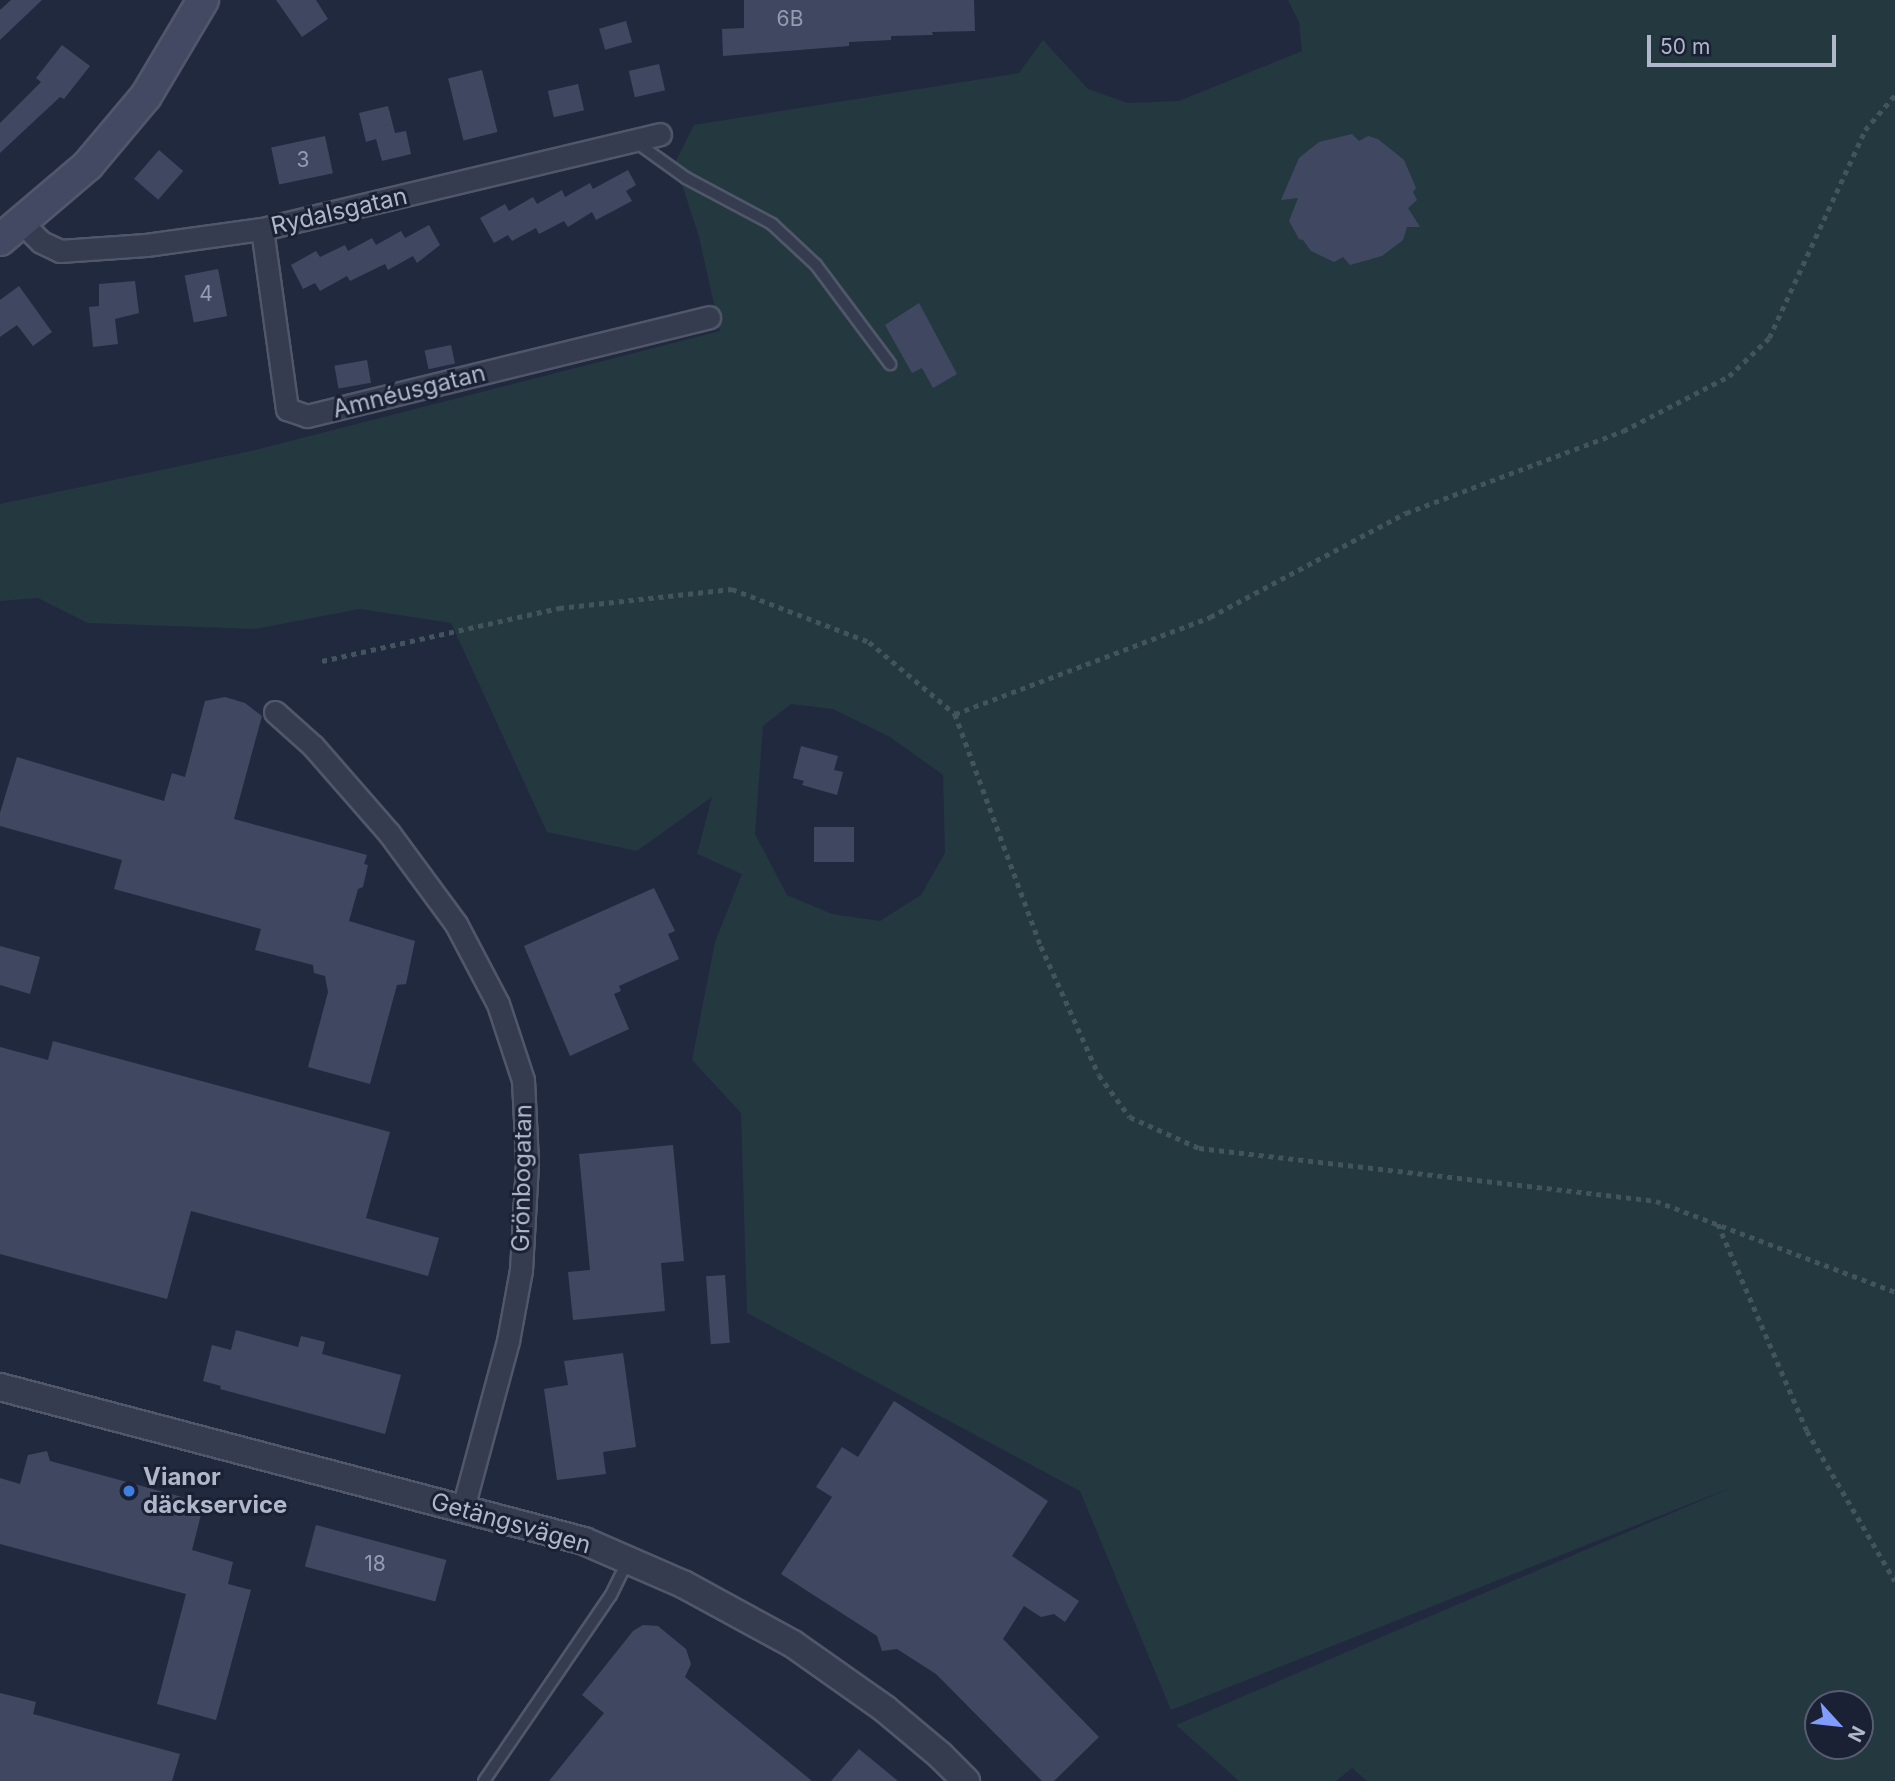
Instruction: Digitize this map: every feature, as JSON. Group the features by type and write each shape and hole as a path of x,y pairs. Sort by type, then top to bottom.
{"main road":[{"path":"11,231 88,165 146,96 203,0"}],"street":[{"name":"Rydalsgatan","path":"11,231 60,251 146,245 262,229 660,134"},
{"name":"Amnéusgatan","path":"262,229 287,410 307,416 709,317"},
{"name":"Grönbogatan","path":"275,712 313,746 389,832 456,924 498,1004 523,1080 527,1163 521,1270 508,1340 463,1508"},
{"name":"Getängsvägen","path":"0,1387 584,1541 683,1584 793,1644 885,1709 940,1755 966,1781"}],"lane":[{"path":"633,141 686,178 772,224 816,265 890,364"},
{"path":"484,1781 611,1595 628,1560"}],"path":[{"path":"956,714 1210,617 1406,513 1623,431 1730,376 1769,338 1865,130 1895,95"},
{"path":"322,661 559,608 732,589 869,642 956,714 1041,946 1098,1075 1130,1117 1199,1148 1656,1201 1895,1292"},
{"path":"1717,1223 1807,1431 1895,1581"}],"shaded area":[{"path":"1288,0 1895,0 1895,1781 1367,1781 1352,1768 1336,1781 1239,1781 1176,1725 1735,1486 1171,1710 1080,1491 747,1313 741,1113 692,1060 715,942 742,874 697,854 712,797 637,851 547,832 451,623 360,609 255,629 88,623 38,598 0,601 0,504 251,451 720,331 699,237 675,163 694,125 1019,73 1043,40 1088,89 1128,103 1179,101 1302,51 1299,22","holes":["791,704 833,709 890,737 943,775 945,853 921,895 880,921 832,914 787,895 755,834 763,726"]}],"building":[{"path":"11,0 42,0 0,40 0,10"},
{"path":"276,0 316,0 328,19 302,37"},
{"path":"744,0 974,0 975,31 891,36 891,40 849,42 849,46 723,56 722,29 744,28"},
{"path":"626,21 632,42 605,50 599,29"},
{"path":"62,45 90,66 64,99 60,97 0,153 0,123 41,82 36,78"},
{"path":"659,64 665,90 635,97 629,71"},
{"path":"482,70 497,132 464,141 448,78"},
{"path":"578,84 584,110 554,117 548,91"},
{"path":"388,106 395,133 406,131 411,154 382,161 376,139 366,142 359,113"},
{"path":"1352,134 1359,141 1368,136 1378,139 1404,160 1416,188 1413,192 1417,200 1408,208 1420,227 1407,227 1403,240 1382,256 1350,265 1343,257 1334,262 1311,251 1303,240 1299,239 1289,221 1298,198 1281,200 1299,158 1319,142"},
{"path":"325,136 333,173 279,185 271,147"},
{"path":"159,150 183,171 158,200 134,179"},
{"path":"628,170 636,185 626,191 632,201 596,220 592,212 568,227 564,221 539,234 536,228 512,241 508,235 494,243 480,218 505,204 509,211 533,197 537,204 562,190 565,197 590,183 593,189"},
{"path":"429,225 440,245 417,263 413,256 388,270 385,264 350,281 347,276 320,291 315,283 303,289 291,265 316,251 320,257 345,245 348,251 372,238 376,245 401,231 405,238"},
{"path":"218,269 227,316 194,323 185,275"},
{"path":"135,281 139,313 115,319 118,344 93,347 89,307 99,306 99,284"},
{"path":"19,286 52,332 33,346 17,325 0,337 0,300"},
{"path":"919,303 957,374 933,388 922,368 912,373 885,325"},
{"path":"451,345 455,364 429,369 425,351"},
{"path":"367,360 371,383 338,388 335,366"},
{"path":"225,697 245,703 262,716 234,819 367,855 364,864 368,865 363,887 358,889 349,921 415,941 406,984 397,985 370,1084 308,1067 328,992 325,976 314,973 313,965 255,950 261,929 114,889 122,860 0,826 0,813 17,757 164,801 172,773 185,777 205,701"},
{"path":"801,746 838,756 834,770 843,772 837,795 802,785 804,781 793,778"},
{"path":"814,827 854,827 854,862 814,862"},
{"path":"654,888 675,931 668,934 679,959 619,986 621,991 614,994 629,1029 570,1056 524,946"},
{"path":"0,946 40,957 30,994 0,985"},
{"path":"53,1041 390,1132 366,1218 439,1238 428,1276 191,1211 167,1299 0,1254 0,1047 48,1060"},
{"path":"673,1145 684,1261 661,1263 665,1311 573,1320 568,1272 590,1270 579,1154"},
{"path":"725,1275 730,1343 711,1344 706,1276"},
{"path":"236,1330 298,1347 301,1336 325,1342 322,1354 401,1375 385,1434 220,1389 221,1386 203,1381 212,1345 231,1350"},
{"path":"623,1353 636,1447 603,1452 606,1474 557,1480 544,1389 568,1385 564,1361"},
{"path":"894,1401 1048,1501 1012,1556 1079,1601 1065,1622 1054,1614 1041,1617 1024,1606 1003,1639 1099,1737 1054,1781 1042,1781 936,1674 897,1649 882,1651 877,1636 781,1574 832,1497 816,1487 842,1447 858,1457"},
{"path":"47,1451 50,1461 204,1503 192,1550 233,1562 228,1584 251,1590 216,1720 157,1704 186,1594 0,1544 0,1478 20,1484 28,1455"},
{"path":"316,1525 446,1560 435,1601 305,1567"},
{"path":"643,1625 658,1626 686,1649 691,1664 685,1677 812,1781 549,1781 604,1713 582,1695 633,1631"},
{"path":"0,1693 36,1702 33,1714 180,1754 172,1781 0,1781"},
{"path":"859,1749 898,1781 831,1781"}],"place":[{"name":"Vianor däckservice","path":"129,1491"}]}
